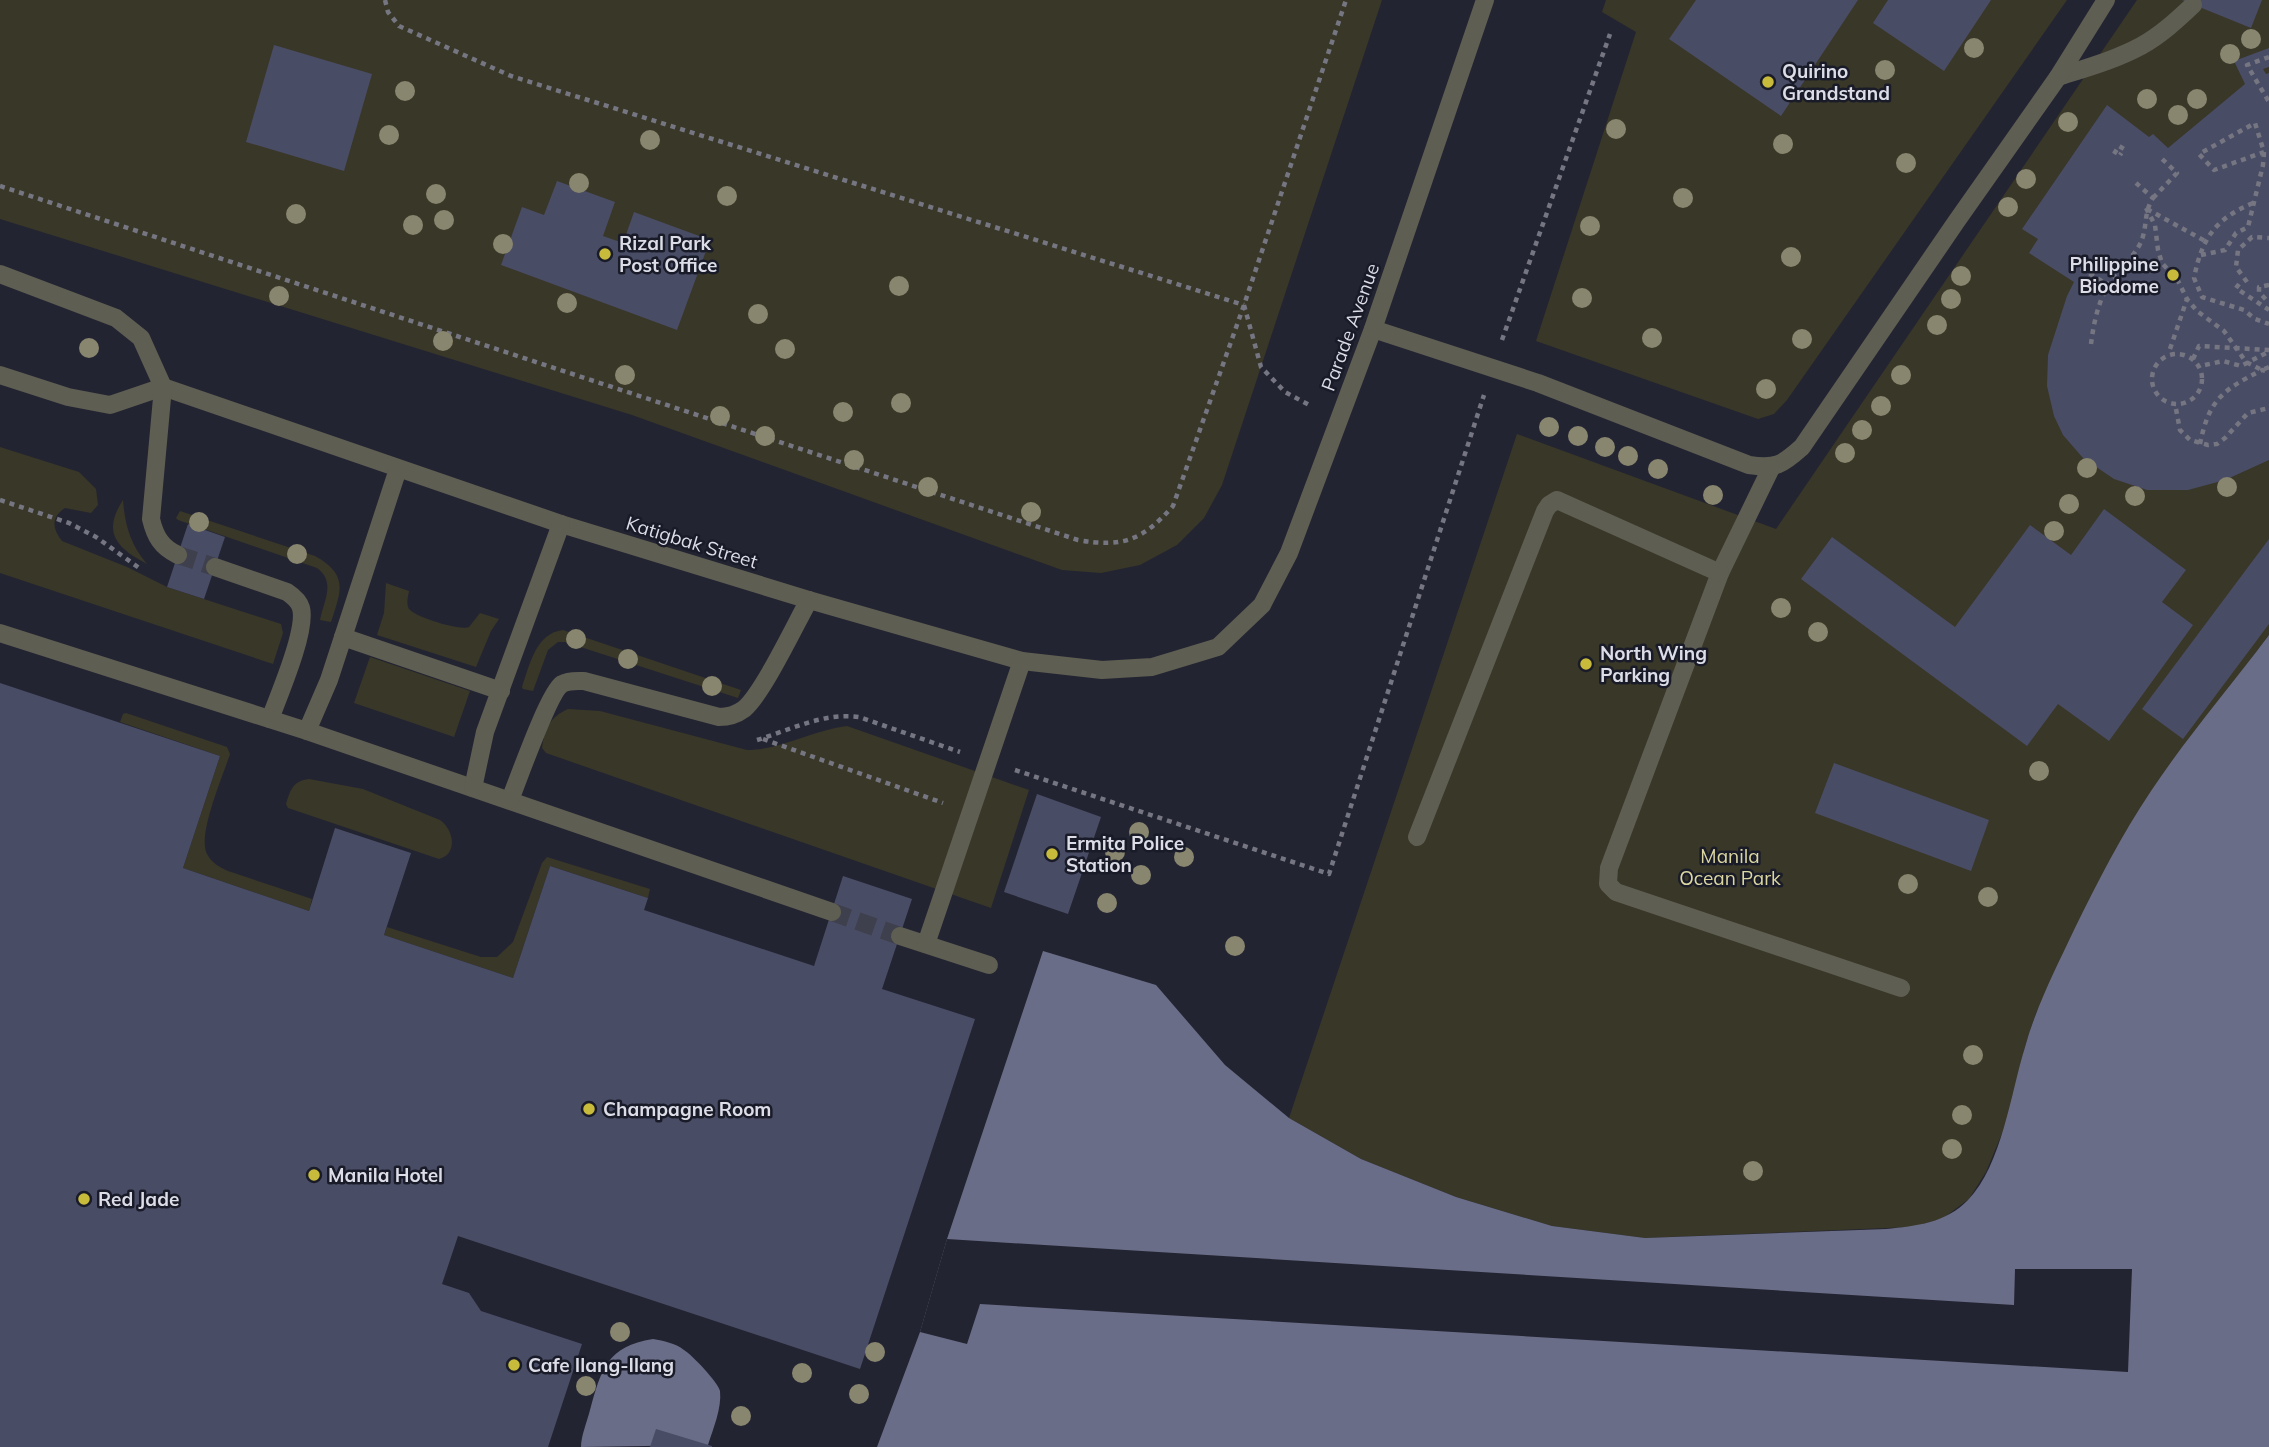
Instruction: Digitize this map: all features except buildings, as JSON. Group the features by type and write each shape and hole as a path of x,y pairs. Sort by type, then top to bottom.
{"street":[{"name":"Parade Avenue","path":"1218,647 1262,605 1289,552 1373,329 1485,0"},
{"path":"1373,329 1492,368 1749,465 1771,468 1788,460 1802,447 2058,77 2106,0"},
{"path":"2058,77 2111,60 2142,46 2193,5"},
{"path":"0,274 116,318 141,338 163,387 151,519 155,536 168,550 178,555"},
{"path":"0,375 68,397 110,405 163,387"},
{"name":"Katigbak Street","path":"163,387 561,524 809,600 1022,661 1102,670 1152,667 1218,647"},
{"path":"1771,468 1720,573 1609,868 1608,884 1616,892 1901,988"},
{"path":"307,731 325,690 398,469"},
{"path":"1417,837 1545,511 1552,502 1558,500 1720,573"},
{"path":"472,788 485,732 561,524"},
{"path":"215,567 287,592 301,607 302,624 270,719"},
{"path":"510,800 546,708 554,692 562,684 584,681 719,717 731,717 746,708 761,686 809,600"},
{"path":"0,633 307,731 832,912"},
{"path":"343,637 501,691"},
{"path":"926,944 1022,661"},
{"path":"900,936 989,965"}],"path":[{"path":"385,0 388,12 399,26 512,76 1244,305"},
{"path":"0,186 1078,540 1105,545 1132,540 1155,526 1173,506 1244,305 1346,0"},
{"path":"754,741 831,717 859,717 1329,874 1492,368 1610,34"},
{"path":"2269,57 2247,65 2269,102"},
{"path":"2202,255 2225,250 2236,233 2248,227 2263,165 2263,152 2255,123 2199,153 2214,170 2263,152"},
{"path":"2091,344 2096,315 2108,285 2140,244 2145,231 2146,208 2177,173 2160,157"},
{"path":"2136,183 2153,198"},
{"path":"2253,203 2223,218 2205,242 2194,278 2202,297 2244,310 2269,324"},
{"path":"2146,208 2205,242"},
{"path":"2146,208 2155,225 2162,263 2178,281 2187,299 2197,311 2224,331 2246,362 2269,372"},
{"path":"2247,282 2236,267 2238,250 2252,237 2269,238"},
{"path":"2081,268 2108,285"},
{"path":"2239,284 2236,288 2269,310"},
{"path":"2269,285 2259,287 2259,292 2269,303"},
{"path":"2169,349 2187,299"},
{"path":"1244,305 1261,367 1285,391 1338,423"},
{"path":"2193,359 2199,346 2269,351"},
{"path":"2205,366 2223,361 2241,366 2269,351"},
{"path":"2170,354 2193,359 2202,374 2202,382 2196,396 2175,405 2161,398 2155,392 2151,377 2157,363 2170,354"},
{"path":"2200,444 2204,422 2215,402 2232,386 2269,367"},
{"path":"2176,410 2180,430 2190,440 2200,444 2217,444 2225,439 2248,413 2269,408"},
{"path":"0,500 69,523 96,537 133,565 153,575"},
{"path":"762,738 970,813"}],"green space":[{"path":"0,0 1382,0 1222,485 1204,518 1177,545 1140,565 1101,573 1062,570 632,415 0,219"},
{"path":"1606,0 2067,0 1787,400 1774,414 1758,419 1536,341 1636,32 1602,12"},
{"name":"Manila Ocean Park","path":"2137,0 2269,0 2269,635 2151,792 2115,853 2036,1013 2006,1124 1986,1172 1969,1199 1942,1219 1912,1227 1645,1238 1552,1226 1456,1197 1361,1159 1289,1118 1517,434 1776,529"},
{"path":"0,447 79,472 96,489 98,505 91,513 65,508 57,515 55,528 62,541 127,567 167,587 281,624 283,633 273,664 0,573"},
{"path":"123,500 129,534 147,564 120,545 113,530 117,511"},
{"path":"180,511 315,556 326,563 338,577 339,584 338,601 331,622 320,620 327,585 323,573 317,568 178,520 176,518"},
{"path":"386,583 409,591 409,609 438,622 464,628 469,627 480,613 499,619 476,667 377,635 384,613"},
{"path":"563,630 741,690 738,698 565,642 558,642 548,650 533,691 523,689 531,660 540,643 554,632"},
{"path":"370,657 470,691 454,737 354,703"},
{"path":"568,709 600,711 747,750 772,747 847,726 1029,790 991,908 546,753 542,748 547,729 557,716"},
{"path":"126,713 227,747 230,754 205,833 207,854 211,860 228,871 312,899 309,911 183,868 220,756 120,722"},
{"path":"309,779 363,789 440,820 451,835 449,852 439,859 288,808 286,804 293,787"},
{"path":"547,857 650,889 648,898 550,866 513,978 384,935 387,927 481,957 497,957 513,942 542,863"}],"water":[{"path":"2269,635 2269,1447 877,1447 920,1332 947,1239 1043,951 1156,985 1225,1065 1289,1118 1361,1159 1456,1197 1552,1226 1645,1238 1886,1229 1930,1222 1950,1214 1968,1200 1989,1168 2041,1002 2120,841 2165,771"},
{"path":"653,1339 684,1350 718,1387 720,1404 708,1445 581,1447 598,1383 608,1362 625,1347"}],"pier":[{"path":"947,1239 2014,1305 2015,1269 2132,1269 2128,1372 980,1304 967,1344 920,1332"}],"tunnel":[{"path":"178,555 215,567"},
{"path":"832,912 900,936"}],"place":[{"name":"Quirino Grandstand","path":"1768,82"},
{"name":"Rizal Park Post Office","path":"605,254"},
{"name":"Philippine Biodome","path":"2173,275"},
{"name":"North Wing Parking","path":"1586,664"},
{"name":"Ermita Police Station","path":"1052,854"},
{"name":"Champagne Room","path":"589,1109"},
{"name":"Manila Hotel","path":"314,1175"},
{"name":"Red Jade","path":"84,1199"},
{"name":"Cafe Ilang-Ilang","path":"514,1365"}]}
